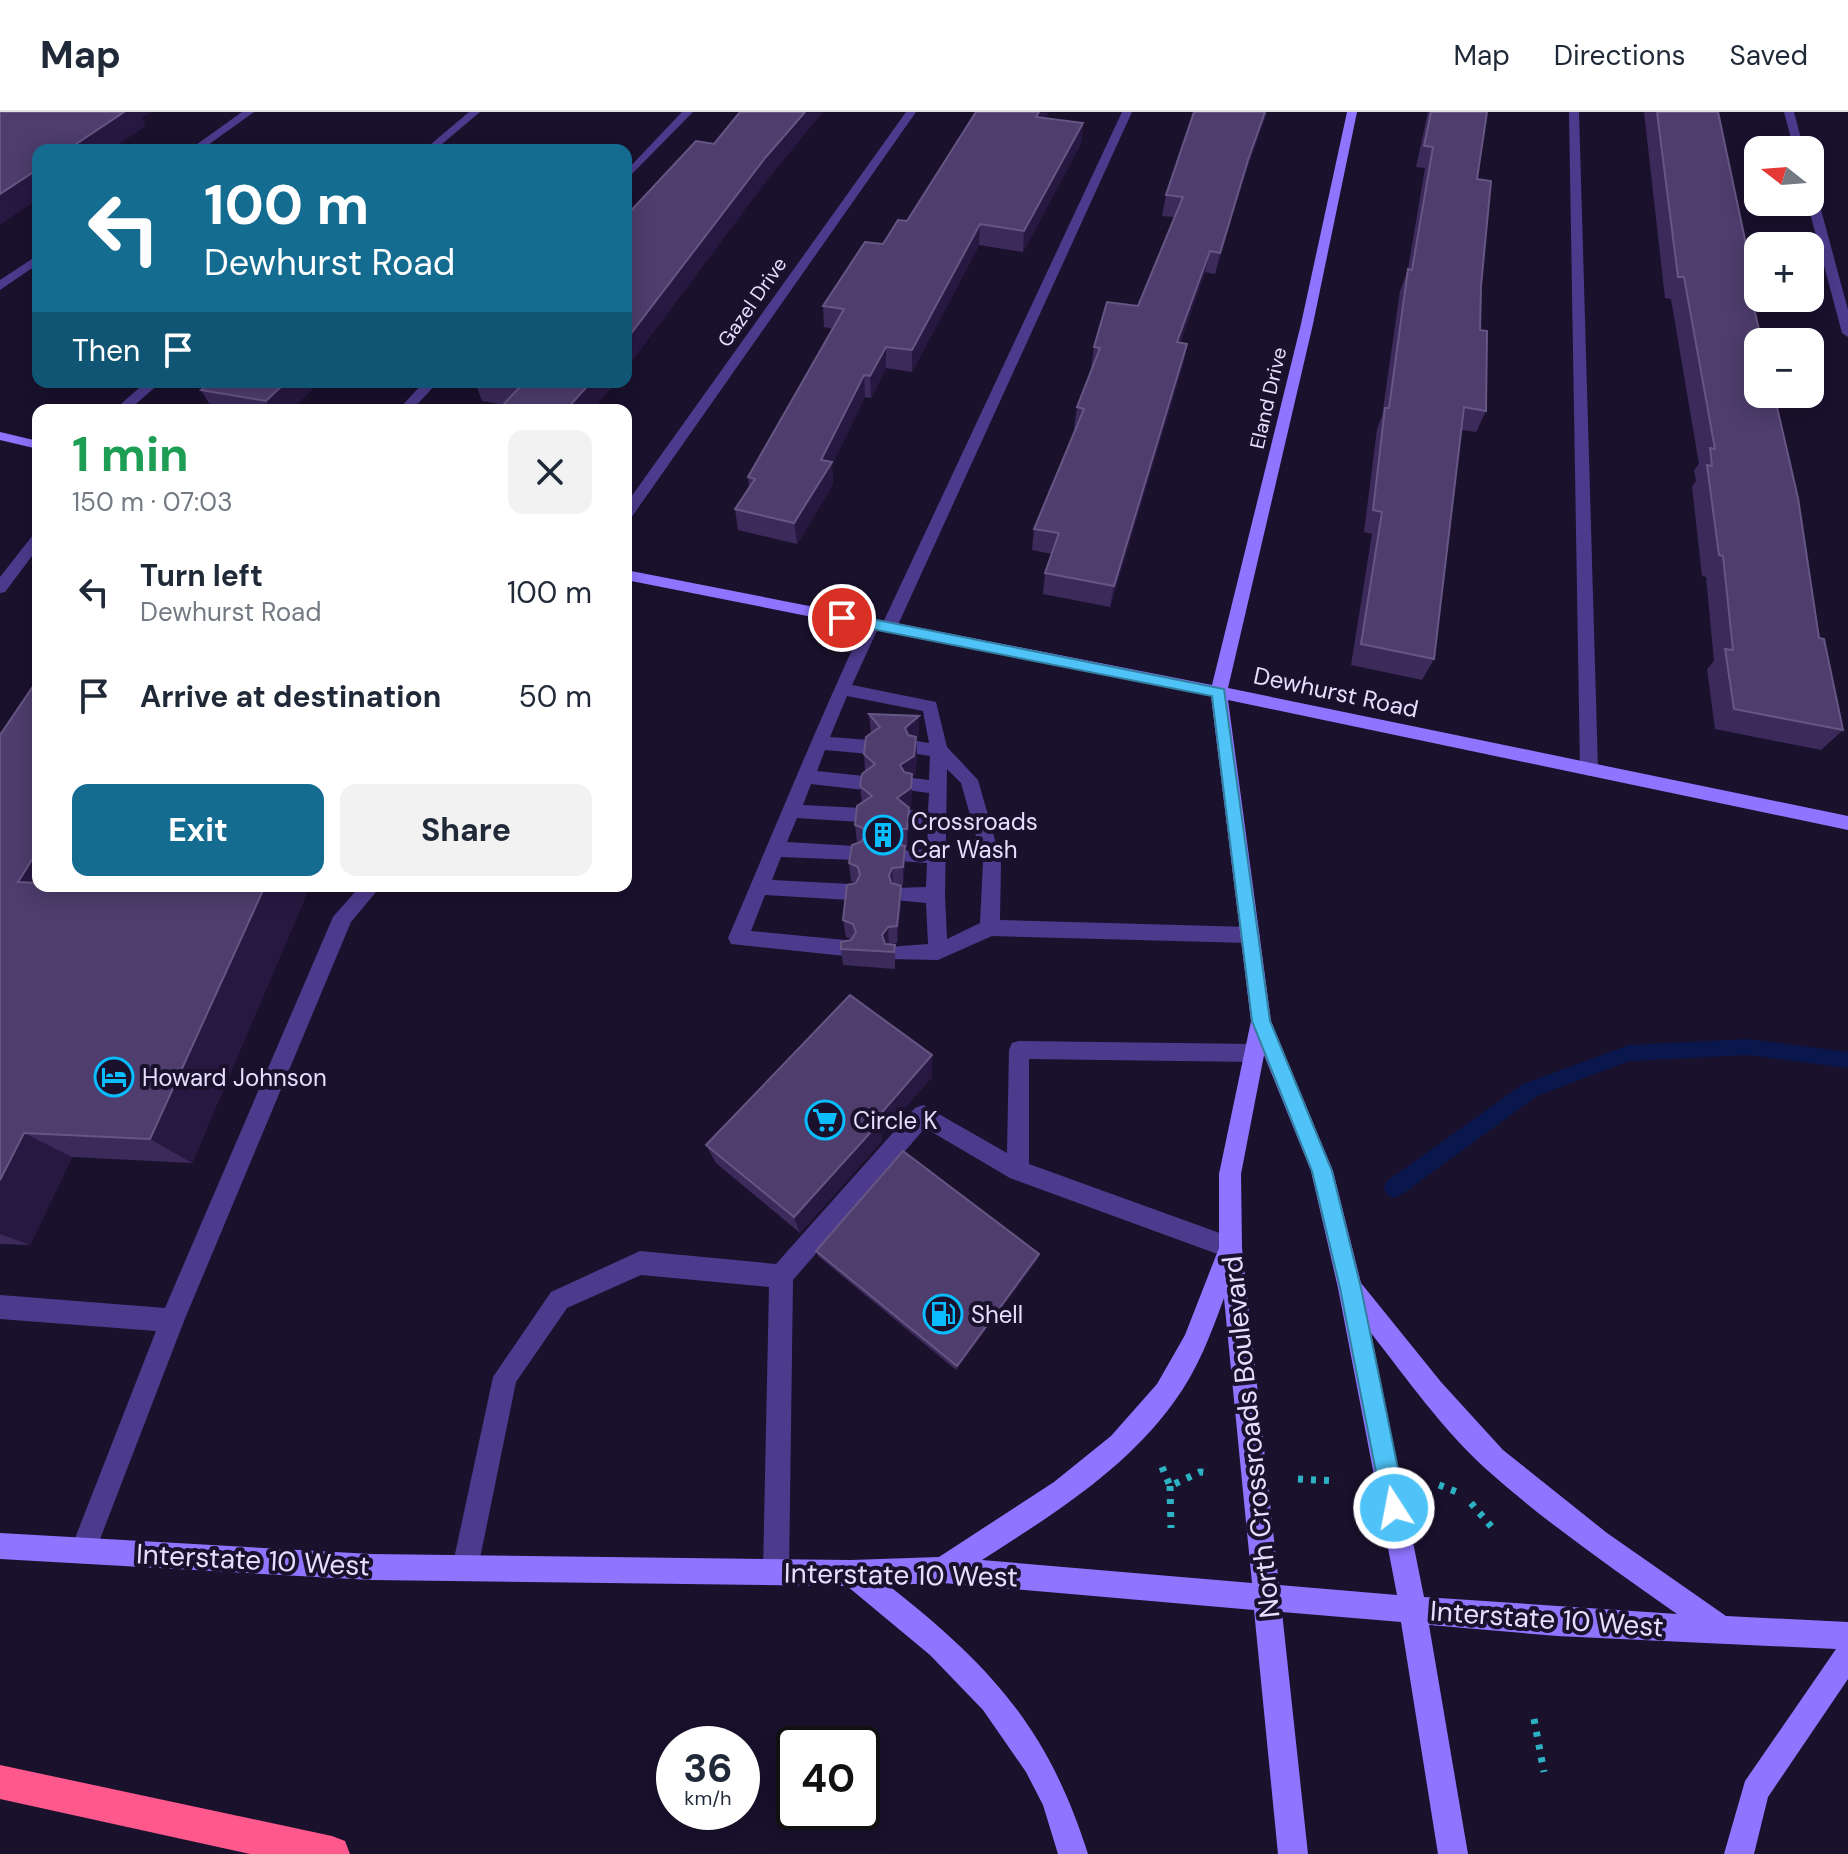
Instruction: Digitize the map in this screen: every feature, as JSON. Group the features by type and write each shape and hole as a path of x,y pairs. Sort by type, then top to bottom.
{"highway":[{"path":"0,1782 332,1854"}],"street":[{"path":"203,144 249,112"},
{"path":"436,144 475,112"},
{"path":"632,171 688,112"},
{"name":"Gazel Drive","path":"632,507 911,112"},
{"path":"845,948 738,938 842,689 880,626 1127,112"},
{"name":"Eland Drive","path":"1219,692 1307,324 1352,112"},
{"path":"1574,112 1589,769"},
{"path":"1789,112 1795,136"},
{"path":"1817,216 1848,333"},
{"path":"0,286 32,263"},
{"path":"128,404 147,388"},
{"path":"411,404 425,388"},
{"path":"0,436 32,444"},
{"path":"0,588 32,546"},
{"name":"Dewhurst Road","path":"632,576 1219,692 1848,823"},
{"path":"842,689 930,706 939,750 935,818 938,952"},
{"name":"North Crossroads Boulevard","path":"1219,692 1261,1021 1322,1171 1350,1288 1413,1610 1453,1854"},
{"path":"819,743 869,747"},
{"path":"917,748 939,750 969,780 992,861 990,928"},
{"path":"805,776 864,783"},
{"path":"913,785 936,787"},
{"path":"790,811 861,815"},
{"path":"910,817 935,818"},
{"path":"774,849 855,853"},
{"path":"906,856 935,856"},
{"path":"758,887 850,892"},
{"path":"83,1551 172,1320 343,917 366,892"},
{"path":"902,894 935,895"},
{"path":"896,953 938,952 990,928 1250,935"},
{"name":"North Crossroads Boulevard","path":"1261,1021 1230,1174 1231,1248 1293,1854"},
{"path":"1018,1171 1019,1050 1255,1053"},
{"path":"776,1572 781,1276 923,1115 1018,1171 1231,1248 1200,1332 1166,1393 1137,1425 1062,1492 943,1570"},
{"path":"465,1568 505,1377 559,1300 640,1263 781,1276"},
{"path":"1350,1288 1432,1391 1494,1459 1598,1542 1722,1630"},
{"path":"0,1307 172,1320"},
{"name":"Interstate 10 West","path":"0,1546 371,1567 851,1573 943,1570 1557,1622 1848,1636"},
{"path":"851,1573 919,1625 973,1675 1015,1727 1054,1796 1073,1854"},
{"path":"1739,1854 1755,1791 1848,1655"}],"path":[{"path":"1162,1467 1170,1486 1171,1528"},
{"path":"1170,1486 1200,1472 1211,1473"},
{"path":"1293,1478 1337,1481"},
{"path":"1439,1485 1463,1494"},
{"path":"1534,1719 1544,1772"}],"building":[{"path":"0,112 124,112 76,144 32,144 32,173 0,194"},
{"path":"740,112 805,112 765,158 632,332 632,210 696,141 714,144"},
{"path":"976,112 1039,112 1036,117 1083,123 1024,231 980,224 912,350 886,347 870,376 864,375 821,460 832,462 794,523 735,509 755,479 748,477 844,309 823,306 865,242 883,244 898,220 907,221"},
{"path":"1194,112 1265,112 1220,253 1210,251 1177,342 1187,344 1114,586 1045,573 1059,533 1034,529 1084,409 1077,407 1100,348 1094,347 1107,302 1138,306 1183,197 1166,195"},
{"path":"1431,112 1487,112 1477,179 1491,181 1480,330 1487,331 1486,411 1464,407 1434,659 1361,644 1382,512 1373,510 1385,408 1389,408 1408,269 1412,270 1433,147 1424,146"},
{"path":"1657,112 1718,112 1744,235 1744,312 1755,312 1759,328 1744,328 1744,408 1777,408 1798,498 1819,638 1824,639 1843,730 1734,709 1725,649 1733,650 1723,556 1719,555 1707,465 1712,466 1710,448 1715,449 1684,277 1678,277"},
{"path":"203,388 280,388 266,401 201,390"},
{"path":"519,388 586,388 571,404 504,404"},
{"name":"Howard Johnson","path":"32,688 32,860 18,882 32,883 32,892 262,892 150,1139 24,1133 0,1180 0,735"},
{"name":"Crossroads Car Wash","path":"869,714 919,716 905,728 908,735 916,737 914,756 900,765 904,772 912,774 911,788 897,798 909,808 907,829 898,829 893,836 896,844 905,846 903,867 892,868 889,875 891,883 901,886 897,926 888,927 882,935 885,944 895,945 894,952 841,949 841,942 851,940 856,932 853,924 843,920 847,885 856,883 860,875 858,867 849,863 852,845 861,842 865,836 863,828 855,825 857,806 872,796 860,786 862,774 875,764 864,754 866,737 880,727"},
{"name":"Circle K","path":"850,995 932,1055 876,1119 880,1122 794,1217 706,1145"},
{"name":"Shell","path":"903,1151 1039,1254 957,1366 816,1251"}],"waterway":[{"path":"1394,1188 1530,1090 1629,1053 1748,1047 1848,1060"}],"place":[{"name":"Crossroads Car Wash","path":"883,835"},
{"name":"Howard Johnson","path":"114,1077"},
{"name":"Circle K","path":"825,1120"},
{"name":"Shell","path":"943,1314"}],"route":[{"path":"842,618 1219,692 1261,1021 1322,1171 1350,1288 1394,1508"}]}
